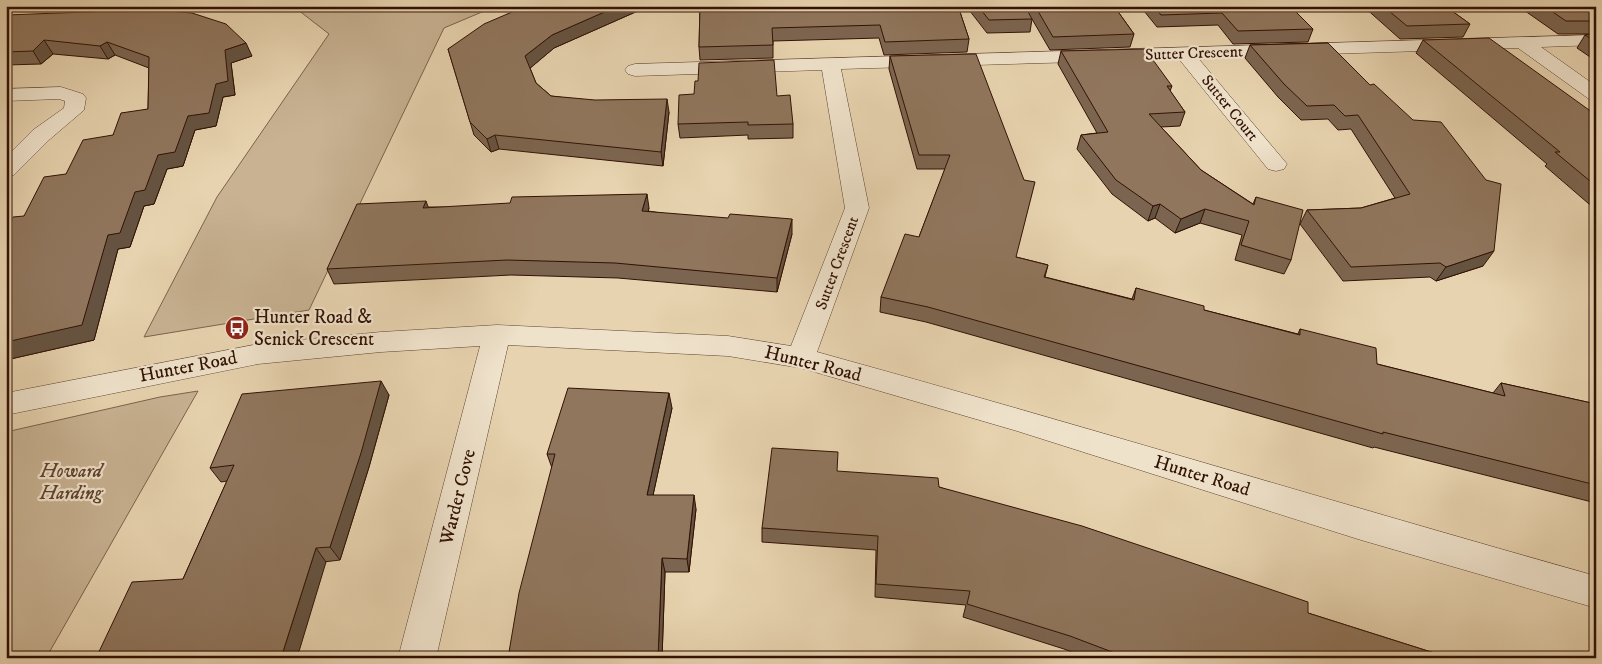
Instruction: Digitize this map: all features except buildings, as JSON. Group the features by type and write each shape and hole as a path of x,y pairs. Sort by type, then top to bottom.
{"street":[{"name":"Sutter Crescent","path":"801,358 857,208 830,64 1596,40"},
{"path":"1523,43 1596,95"},
{"name":"Sutter Court","path":"1184,53 1276,164"},
{"path":"635,70 830,64"},
{"path":"6,95 61,93 76,98 74,110 41,135 6,170"},
{"name":"Hunter Road","path":"6,404 258,354 381,342 497,335 728,346 801,358 1017,419 1361,525 1596,592"},
{"name":"Warder Cove","path":"417,658 497,335"}],"green space":[{"path":"293,6 496,6 444,28 309,310 144,337 217,197 329,34"},
{"name":"Howard Harding","path":"198,391 46,658 6,658 6,432 160,397"}],"place":[{"name":"Hunter Road & Senick Crescent","path":"237,328"}]}
